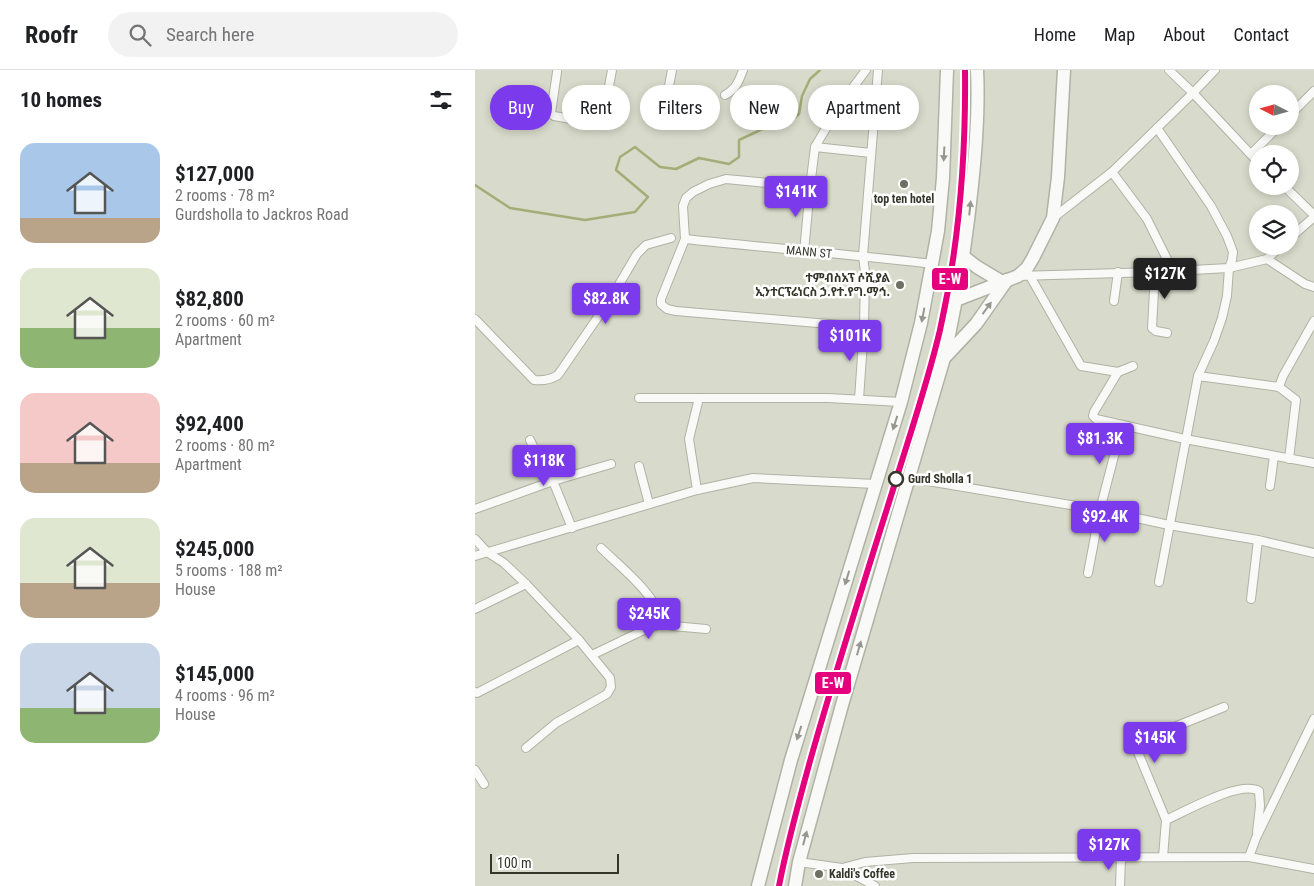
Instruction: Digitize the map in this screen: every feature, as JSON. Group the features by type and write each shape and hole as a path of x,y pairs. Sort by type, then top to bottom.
{"main road":[{"path":"758,886 791,760 901,402 921,323 933,264 943,178 947,70"},
{"path":"795,886 799,862 845,696 944,358 964,257 976,146 977,70"},
{"path":"944,358 976,324 1014,278 1027,268 1053,218 1064,70"},
{"path":"964,257 977,267 1014,278"},
{"path":"956,300 1014,278"}],"street":[{"path":"557,72 551,113 555,116 600,123 603,119 612,70"},
{"path":"669,85 672,70"},
{"path":"725,95 733,91 738,85 743,70"},
{"path":"804,252 809,187 815,147 839,106 866,70"},
{"path":"859,399 864,327 865,272 863,256 877,70"},
{"path":"1169,70 1249,152"},
{"path":"1053,218 1112,172 1215,70"},
{"path":"1299,106 1314,91"},
{"path":"1157,128 1211,206 1233,252 1222,318 1198,376 1159,582"},
{"path":"1260,145 1270,135"},
{"path":"815,147 871,153"},
{"path":"1112,172 1147,219 1173,271"},
{"path":"809,187 726,179 709,184 693,192 686,198 683,206 685,239 661,299 661,304 667,309 864,327"},
{"path":"1293,195 1314,216 1299,230"},
{"path":"475,319 534,380 542,381 553,378 558,374 611,298 637,254 646,245 671,238"},
{"name":"MANN ST","path":"685,239 933,264"},
{"path":"1014,278 1229,268 1267,259 1271,255"},
{"path":"1267,259 1305,284 1314,287"},
{"path":"1114,301 1118,272"},
{"path":"1155,272 1152,328 1156,331 1167,333"},
{"path":"1014,278 1081,366 1118,372 1133,366"},
{"path":"1279,387 1283,376 1314,321"},
{"path":"1118,372 1093,412 1093,416 1096,419 1185,439 1314,463"},
{"path":"1198,376 1279,387 1296,400 1289,459"},
{"path":"639,398 748,397 859,399 901,402"},
{"path":"697,490 689,439 699,398"},
{"path":"1089,573 1100,510 1121,425"},
{"path":"530,440 540,461 553,481 572,528"},
{"path":"1270,486 1274,456"},
{"path":"475,509 553,481 611,464"},
{"path":"639,466 649,504"},
{"path":"475,556 697,490 753,478 875,484"},
{"path":"910,478 1100,510 1169,525 1258,540 1314,553"},
{"path":"475,539 487,552 504,563 526,584 579,640 610,678 611,687 607,694 556,723 526,748"},
{"path":"1251,599 1258,540"},
{"path":"601,548 651,597 665,623"},
{"path":"475,609 526,584"},
{"path":"592,655 647,629 665,623 673,626 706,629"},
{"path":"476,693 579,640"},
{"path":"1163,857 1166,820 1137,750 1139,743 1224,707"},
{"path":"1249,857 1256,838 1314,719"},
{"path":"475,770 484,784"},
{"path":"1166,820 1234,790 1254,788 1259,792 1260,806 1256,838"},
{"path":"1120,886 1121,857"},
{"path":"842,868 865,862 913,858 1249,857 1314,869"},
{"path":"799,862 842,868 875,886"}],"waterway":[{"path":"475,185 510,208 585,220 635,212 648,197 616,170 620,157 635,147 660,167 676,169 699,158 729,164 739,157 739,140 769,126 786,125 799,114 802,96 810,79 820,70"}],"transit line":[{"name":"E-W","path":"779,886 814,747 919,406 940,330 957,233 963,168 965,70"}],"place":[{"name":"top ten hotel","path":"904,184"},
{"name":"ተምብስአፕ ሶሺያል ኢንተርፕሬነርስ ኃ.የተ.የግ.ማኅ.","path":"900,285"},
{"name":"Gurd Sholla 1","path":"896,479"},
{"name":"Kaldi's Coffee","path":"819,874"}]}
